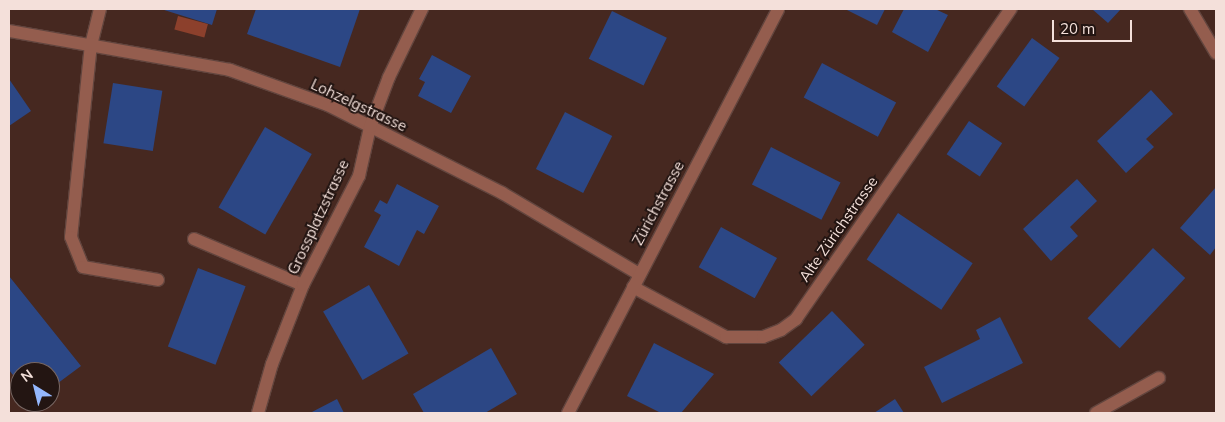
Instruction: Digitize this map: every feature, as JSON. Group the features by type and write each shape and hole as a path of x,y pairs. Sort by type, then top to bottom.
{"street":[{"path":"100,9 91,44 71,226 76,252 83,267 158,280"},
{"name":"Grossplatzstrasse","path":"258,413 272,364 303,285 359,176 370,127 389,77 422,9"},
{"name":"Zürichstrasse","path":"568,413 778,9"},
{"name":"Alte Zürichstrasse","path":"633,287 726,337 763,337 781,330 796,319 1011,9"},
{"path":"1190,9 1216,53"},
{"name":"Lohzelgstrasse","path":"9,32 91,44 230,70 328,105 502,193 640,274"},
{"path":"194,239 303,285"},
{"path":"1096,413 1159,378"}],"shaded area":[{"path":"178,16 208,24 204,38 174,30"}],"building":[{"path":"161,9 217,9 212,25"},
{"path":"256,9 360,9 340,67 247,34"},
{"path":"845,9 885,9 877,25"},
{"path":"904,9 935,9 948,15 928,52 892,32"},
{"path":"1092,9 1121,9 1108,23"},
{"path":"612,11 667,38 644,85 589,59"},
{"path":"1032,38 1060,58 1024,107 997,87"},
{"path":"432,55 471,76 451,113 418,96 425,82 419,79"},
{"path":"822,63 896,102 878,137 804,97"},
{"path":"9,79 31,111 9,126"},
{"path":"113,83 162,91 153,151 103,143"},
{"path":"1151,90 1173,114 1146,139 1154,147 1126,173 1097,141"},
{"path":"565,112 612,136 583,193 536,169"},
{"path":"969,121 1002,143 980,177 947,154"},
{"path":"265,127 312,154 265,235 218,208"},
{"path":"771,147 840,182 821,220 752,184"},
{"path":"1077,179 1097,201 1070,227 1078,236 1051,261 1023,229"},
{"path":"397,184 439,206 424,234 417,230 399,266 364,247 381,215 374,211 380,200 387,204"},
{"path":"1216,187 1216,247 1210,255 1180,228"},
{"path":"898,213 973,263 941,310 867,259"},
{"path":"721,227 777,258 755,298 699,267"},
{"path":"1153,248 1185,278 1120,348 1088,318"},
{"path":"198,268 246,286 216,365 168,346"},
{"path":"9,276 81,366 60,382 60,362 10,362 10,371"},
{"path":"369,285 408,353 363,380 323,312"},
{"path":"832,311 865,345 811,396 779,362"},
{"path":"1000,317 1023,363 942,403 924,367 980,339 976,330"},
{"path":"654,343 714,374 681,413 661,413 627,396"},
{"path":"491,348 517,394 485,413 424,413 413,394"},
{"path":"337,399 344,413 310,413"},
{"path":"895,399 904,413 874,413"}]}
